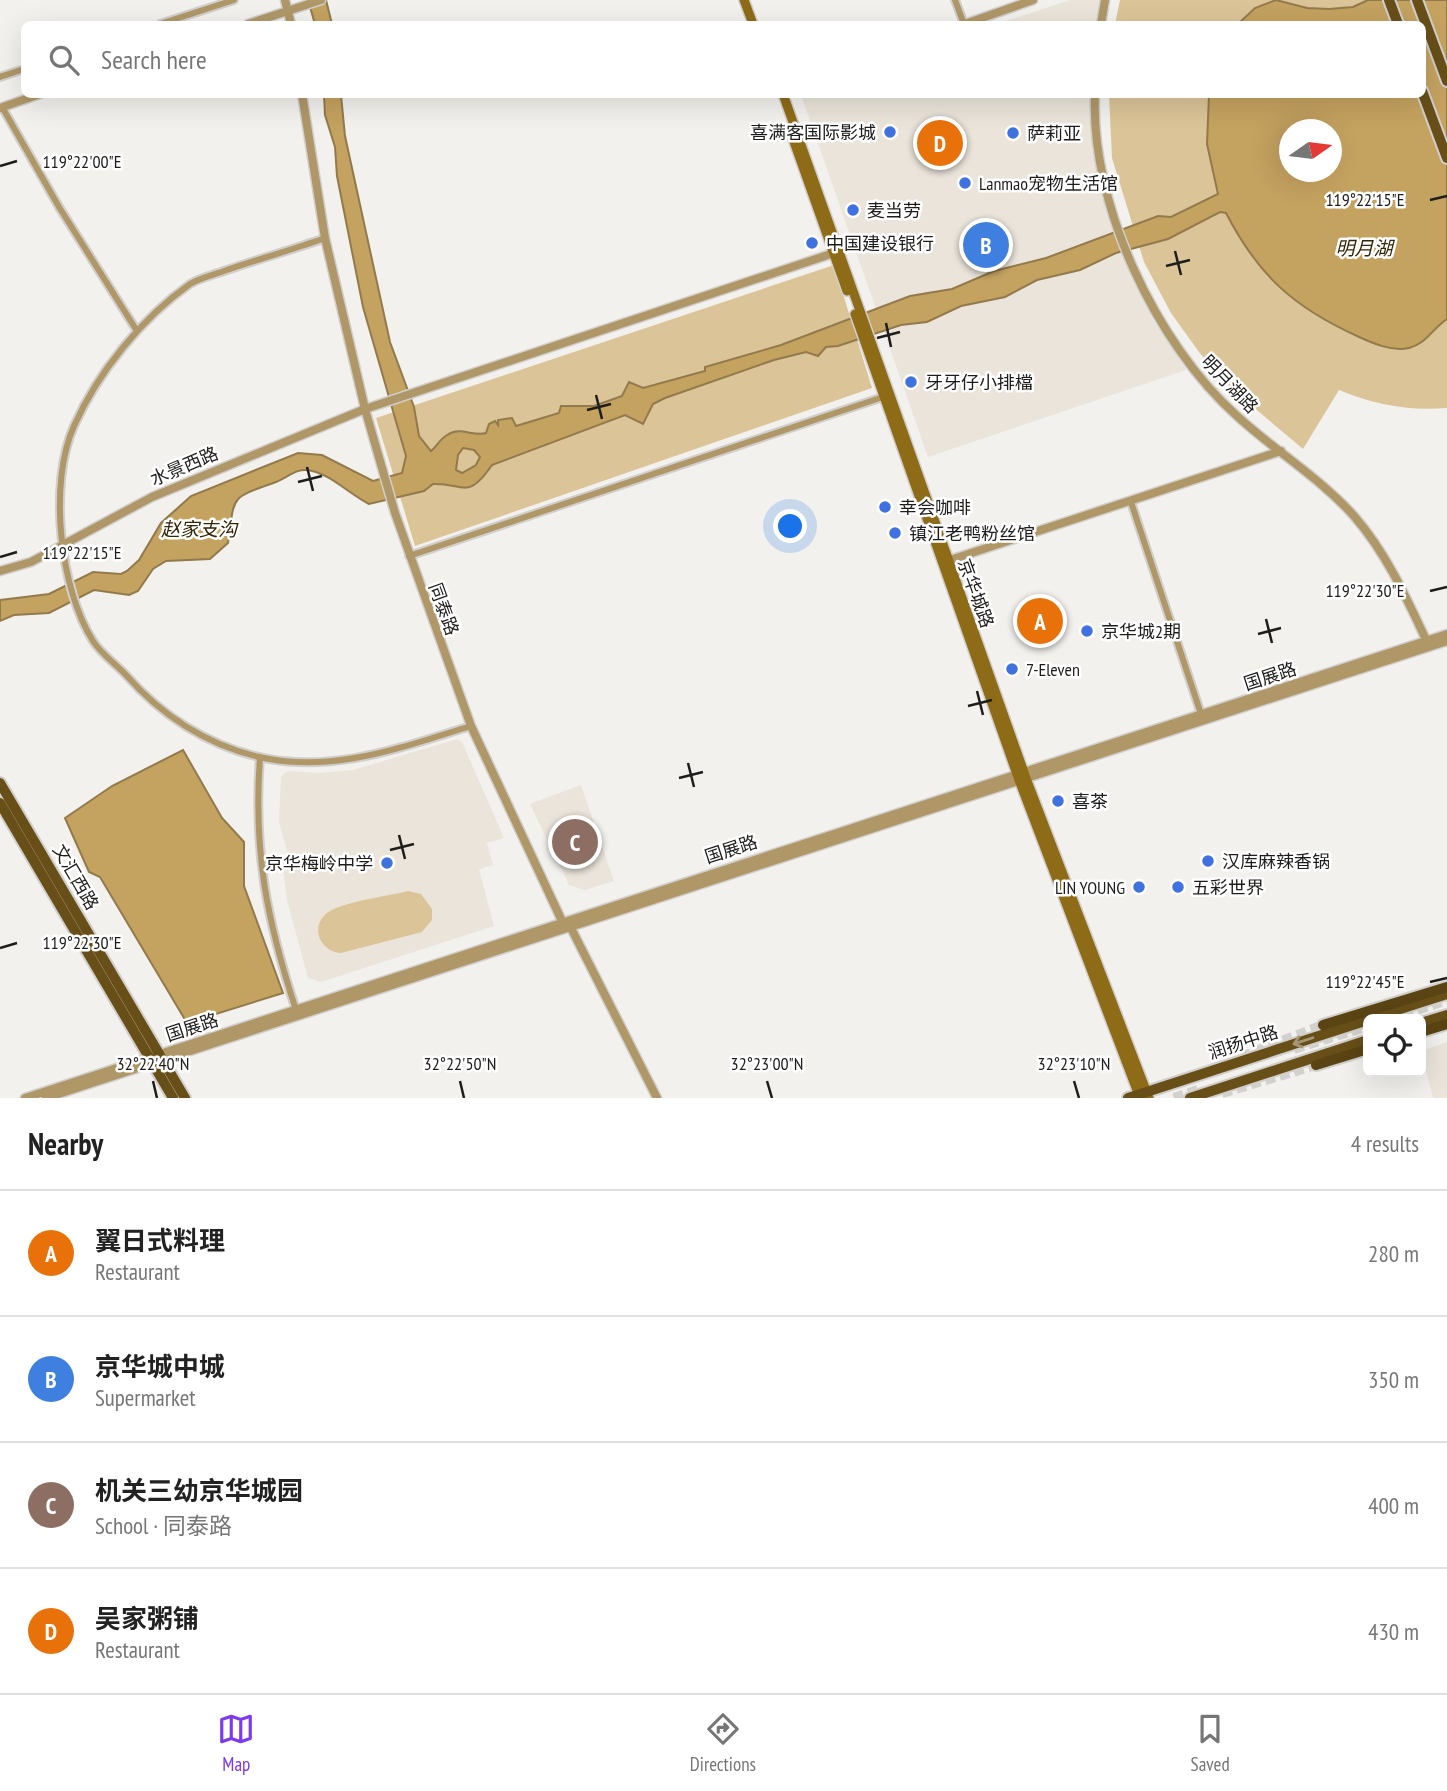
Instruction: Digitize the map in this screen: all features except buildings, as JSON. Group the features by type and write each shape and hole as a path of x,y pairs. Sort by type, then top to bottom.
{"highway":[{"path":"1323,1025 1447,987"},
{"path":"1426,1030 1447,1024"},
{"path":"1317,1065 1363,1051"}],"main road":[{"path":"744,0 752,21"},
{"path":"750,0 758,21"},
{"path":"1389,0 1397,21"},
{"path":"1417,0 1425,21"},
{"path":"1426,24 1447,81"},
{"name":"京华城路","path":"778,98 853,300"},
{"name":"京华城路","path":"784,98 944,562"},
{"path":"1425,98 1447,158"},
{"name":"京华城路","path":"870,348 883,397 1140,1096"},
{"name":"文汇西路","path":"0,783 155,1059 173,1098"},
{"name":"文汇西路","path":"0,803 155,1059 185,1098"},
{"name":"润扬中路","path":"1385,1014 1447,994"},
{"path":"1426,1021 1447,1015"},
{"name":"润扬中路","path":"1140,1096 1363,1021"},
{"name":"润扬中路","path":"1190,1098 1363,1042"}],"street":[{"path":"169,21 234,0"},
{"path":"285,0 291,21"},
{"path":"257,21 321,0"},
{"path":"955,0 963,21"},
{"path":"973,21 1033,0"},
{"path":"1102,21 1105,0"},
{"path":"0,77 21,70"},
{"path":"29,98 1,108 137,331"},
{"name":"同泰路","path":"303,98 325,238 365,409 409,556 471,726 566,923 657,1098"},
{"name":"明月湖路","path":"1095,98 1099,152 1115,215 1132,267 1149,304 1175,347 1236,415 1319,480 1355,517 1390,566 1428,644"},
{"path":"325,238 193,282 162,305 137,331 99,382 73,427 64,465 60,546 71,590 94,643 164,712 198,734 260,757 303,762 368,758 471,726"},
{"name":"水景西路","path":"0,570 31,562 152,497 365,409 834,253"},
{"path":"409,556 883,397"},
{"path":"944,562 1281,451"},
{"path":"1131,502 1203,719"},
{"name":"国展路","path":"46,1098 296,1010 1203,719 1428,644 1447,634"},
{"name":"国展路","path":"1428,644 1447,641"},
{"path":"260,757 257,796 264,895 296,1010"},
{"name":"国展路","path":"25,1098 155,1059 566,923"}],"shaded area":[{"path":"1070,0 1100,0 1096,21 1006,21"},
{"path":"1120,0 1447,0 1447,408 1392,406 1339,390 1303,449 1233,390 1199,352 1171,313 1144,262 1112,158 1109,98 1426,98 1426,21 1116,21"},
{"path":"802,98 1091,98 1092,149 1108,213 1131,277 1152,318 1186,370 928,457"},
{"path":"834,265 872,388 415,546 376,418"},
{"name":"京华梅岭中学","path":"457,739 462,742 504,838 487,843 493,865 479,869 494,926 321,982 308,978 287,900 282,860 289,858 279,822 281,776 288,771 318,773 353,770"},
{"path":"581,785 614,881 585,890 569,885 530,804"},
{"path":"408,891 421,894 432,909 432,920 422,932 341,953 334,952 323,944 318,932 327,913 354,903"},
{"path":"1447,1042 1447,1098 1433,1098 1426,1071 1426,1049"}],"water":[{"path":"308,0 326,0 331,21 314,21"},
{"path":"1276,0 1307,8 1329,9 1353,7 1368,0 1447,0 1447,319 1415,346 1396,349 1382,346 1334,325 1296,301 1265,272 1238,235 1226,213 1220,212 1168,239 1116,253 1080,270 1037,280 1005,297 961,306 927,322 901,325 838,346 826,347 818,356 806,352 774,360 665,398 653,404 643,424 625,415 492,465 471,487 433,484 424,491 369,504 319,473 297,471 242,496 237,501 228,543 210,559 166,561 153,569 138,591 129,595 94,590 49,613 14,615 0,621 0,600 49,594 93,572 121,574 127,571 139,560 161,523 191,496 298,453 322,455 373,481 402,473 406,456 363,307 337,176 335,147 325,115 324,98 341,98 345,136 390,342 414,407 419,436 431,451 442,438 452,432 486,433 489,424 495,421 498,425 498,420 512,418 516,426 559,413 561,406 594,406 622,396 629,382 643,388 705,371 705,367 781,345 910,296 952,289 994,271 1046,258 1158,216 1171,217 1218,194 1207,144 1209,98 1426,98 1426,21 1241,21 1255,8","holes":["463,448 474,450 480,457 476,465 462,473 456,470 458,455"]},
{"path":"183,750 222,818 244,842 244,886 283,993 187,1023 100,877 89,872 65,818 112,786"}],"tunnel":[{"path":"1404,1014 1447,1000"},
{"path":"1241,1057 1323,1025"},
{"path":"1294,1049 1363,1028"},
{"path":"1222,1093 1316,1065"},
{"path":"1174,1098 1198,1090"}],"place":[{"name":"喜满客国际影城","path":"890,132"},
{"name":"萨莉亚","path":"1013,133"},
{"name":"吴家粥铺","path":"940,143"},
{"name":"Lanmao宠物生活馆","path":"965,183"},
{"name":"麦当劳","path":"853,210"},
{"name":"中国建设银行","path":"812,243"},
{"name":"京华城中城","path":"986,245"},
{"name":"牙牙仔小排檔","path":"911,382"},
{"name":"幸会咖啡","path":"885,507"},
{"name":"镇江老鸭粉丝馆","path":"895,533"},
{"name":"翼日式料理","path":"1040,621"},
{"name":"京华城2期","path":"1087,631"},
{"name":"7-Eleven","path":"1012,669"},
{"name":"喜茶","path":"1058,801"},
{"name":"机关三幼京华城园","path":"575,842"},
{"name":"汉库麻辣香锅","path":"1208,861"},
{"name":"京华梅岭中学","path":"387,863"},
{"name":"LIN YOUNG","path":"1139,887"},
{"name":"五彩世界","path":"1178,887"}],"water label":[{"name":"明月湖","path":"1364,248"},
{"name":"赵家支沟","path":"199,529"}]}
